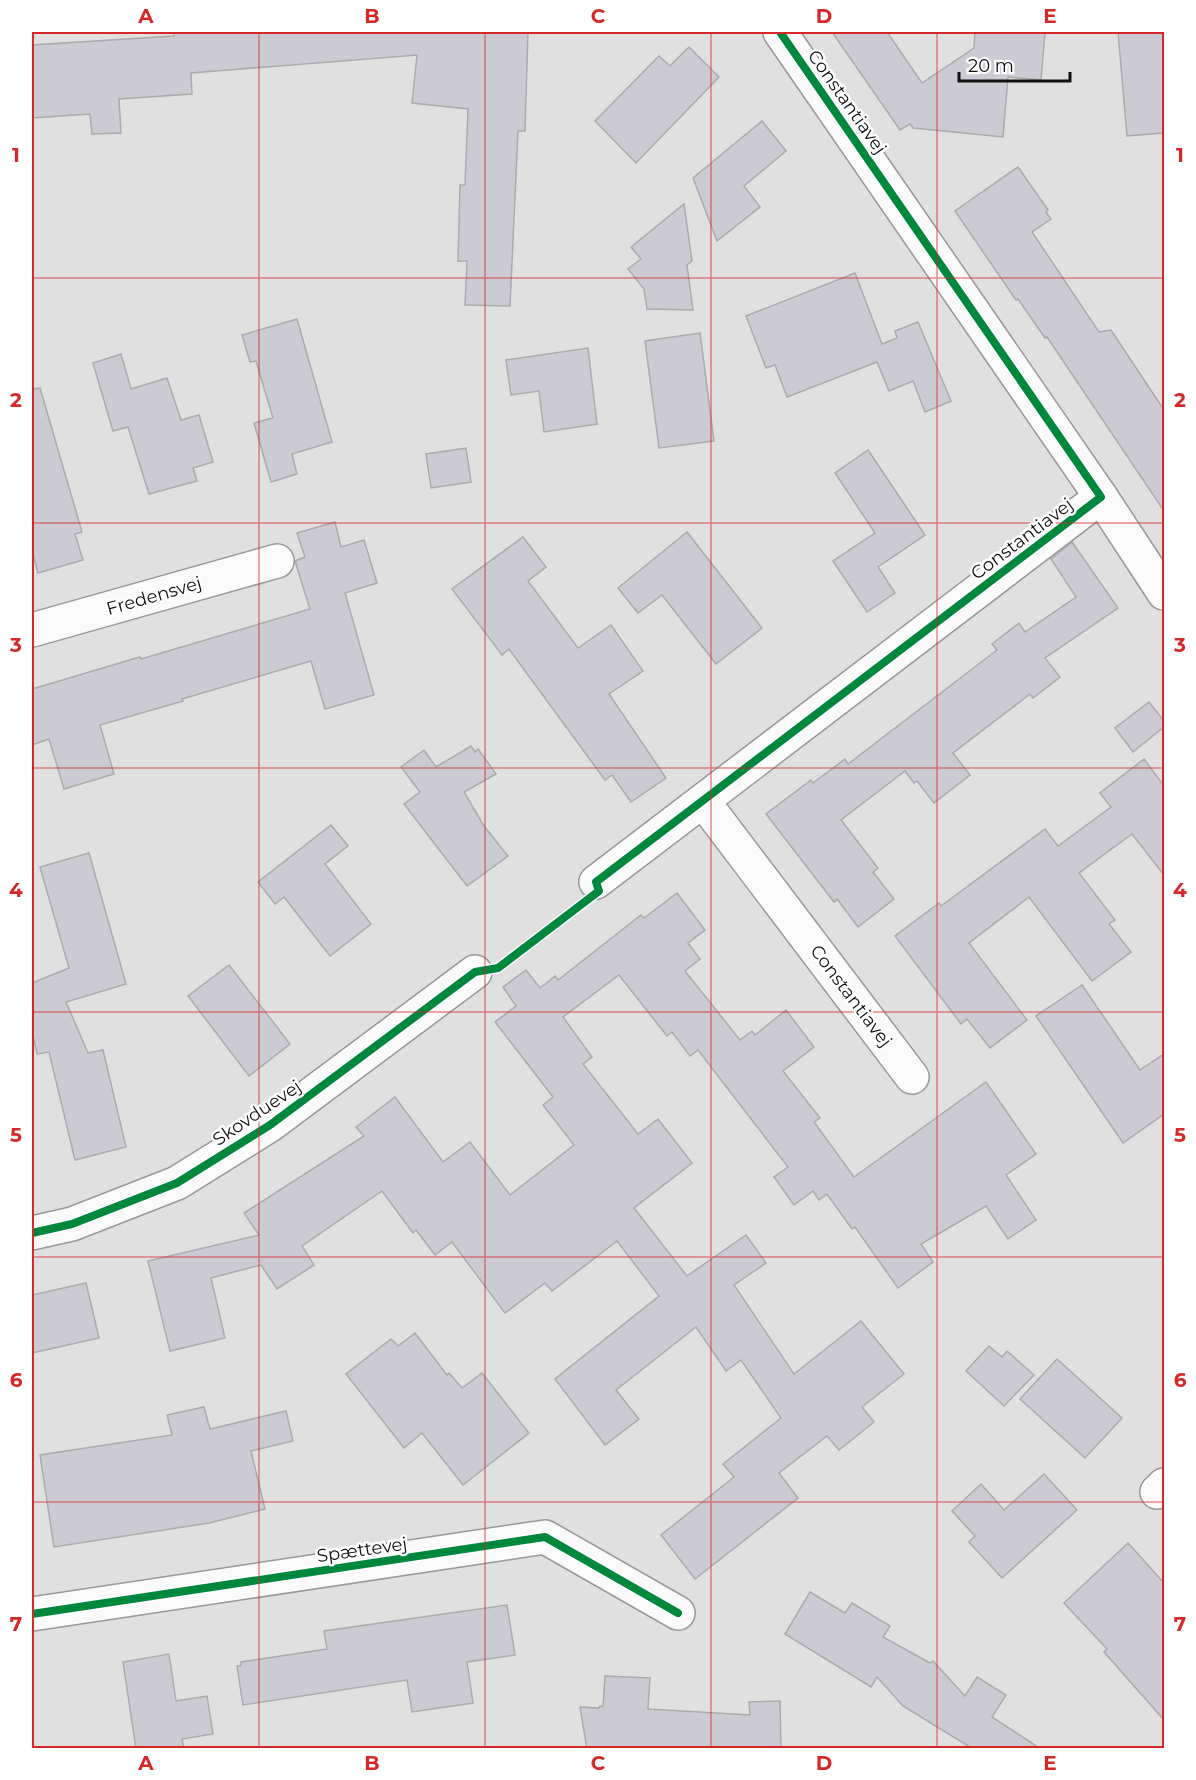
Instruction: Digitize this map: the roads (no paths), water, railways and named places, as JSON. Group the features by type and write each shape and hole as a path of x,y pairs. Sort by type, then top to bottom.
{"street":[{"name":"Constantiavej","path":"596,882 1101,497 780,32"},
{"path":"1101,497 1164,593"},
{"name":"Fredensvej","path":"32,630 277,561"},
{"name":"Constantiavej","path":"703,801 912,1077"},
{"name":"Skovduevej","path":"32,1233 72,1224 177,1183 270,1125 475,972"},
{"name":"Spættevej","path":"32,1614 545,1538 678,1613"}]}
